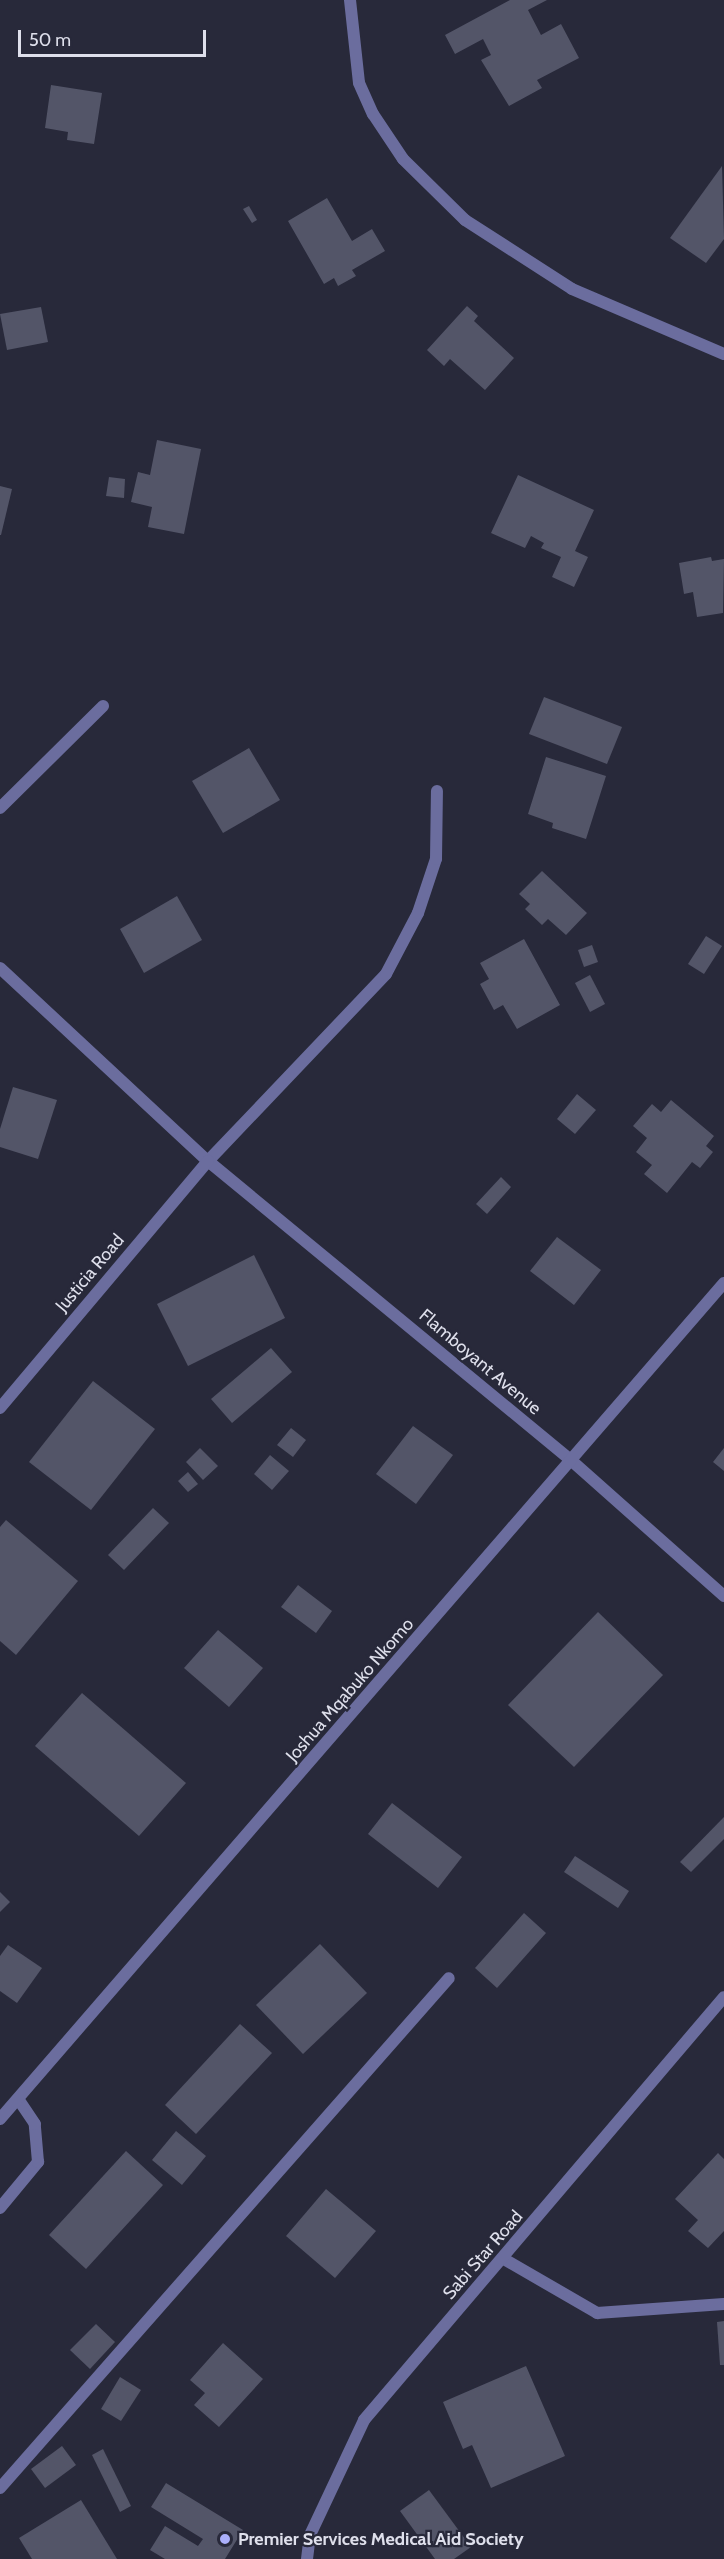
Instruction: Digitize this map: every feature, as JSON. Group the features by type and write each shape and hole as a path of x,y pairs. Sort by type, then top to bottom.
{"street":[{"path":"350,0 359,83 373,114 403,159 465,220 572,289 724,354"},
{"path":"0,808 103,706"},
{"name":"Justicia Road","path":"0,1408 208,1161 386,974 418,913 435,859 436,791"},
{"name":"Flamboyant Avenue","path":"0,968 208,1161 573,1462 724,1596"},
{"name":"Joshua Mqabuko Nkomo","path":"0,2119 573,1462 724,1283"},
{"path":"0,2488 449,1978"},
{"name":"Sabi Star Road","path":"307,2559 310,2535 364,2420 504,2259 724,1997"},
{"path":"0,2208 38,2162 35,2124 18,2099"},
{"path":"504,2259 597,2313 724,2304"}],"building":[{"path":"510,0 547,0 528,10 541,35 561,24 579,58 537,80 542,88 509,106 481,60 491,55 483,39 455,54 445,35"},
{"path":"51,85 102,93 94,144 67,140 68,132 45,128"},
{"path":"722,166 724,239 706,263 670,238"},
{"path":"327,198 352,241 372,229 385,251 352,270 356,276 338,286 334,278 324,284 288,221"},
{"path":"249,206 257,220 252,223 243,209"},
{"path":"467,306 478,316 474,321 514,358 485,390 450,359 444,366 427,350"},
{"path":"41,307 48,342 7,350 0,314"},
{"path":"157,440 201,449 184,534 148,527 152,507 131,502 138,472 150,475"},
{"path":"518,475 594,510 575,551 588,557 574,587 552,577 561,557 541,548 544,543 531,536 525,548 491,533"},
{"path":"109,477 125,479 124,498 106,496"},
{"path":"0,486 12,489 1,535 0,535"},
{"path":"711,557 712,561 724,559 723,613 697,617 693,592 684,594 679,563"},
{"path":"544,697 622,727 607,764 529,734"},
{"path":"249,748 280,800 223,833 192,781"},
{"path":"546,757 606,776 586,839 552,828 553,823 528,814"},
{"path":"542,871 587,913 566,935 548,919 542,925 525,909 530,904 519,894"},
{"path":"177,896 202,940 144,973 120,929"},
{"path":"706,936 722,946 704,974 688,964"},
{"path":"524,939 560,1005 517,1029 503,1005 494,1010 480,984 489,979 480,963"},
{"path":"592,945 598,962 584,967 578,950"},
{"path":"590,975 605,1004 590,1012 575,983"},
{"path":"13,1087 57,1100 38,1159 0,1147 0,1129"},
{"path":"577,1094 596,1110 575,1134 557,1119"},
{"path":"671,1100 714,1136 706,1146 713,1152 700,1168 692,1162 667,1193 644,1174 652,1165 636,1152 647,1138 633,1126 652,1104 661,1112"},
{"path":"501,1177 511,1187 487,1214 476,1204"},
{"path":"557,1237 601,1270 574,1305 530,1271"},
{"path":"254,1255 285,1318 188,1366 157,1304"},
{"path":"271,1348 292,1372 232,1423 211,1399"},
{"path":"93,1381 155,1429 91,1510 29,1462"},
{"path":"413,1426 453,1455 416,1504 376,1474"},
{"path":"291,1428 306,1440 293,1457 277,1445"},
{"path":"200,1448 218,1466 203,1480 186,1462"},
{"path":"724,1448 724,1471 713,1462"},
{"path":"270,1455 289,1471 272,1490 254,1474"},
{"path":"188,1472 198,1484 188,1492 178,1481"},
{"path":"153,1508 169,1523 124,1570 108,1555"},
{"path":"6,1520 78,1581 16,1655 0,1641 0,1527"},
{"path":"298,1585 332,1611 316,1633 281,1607"},
{"path":"598,1612 663,1675 574,1767 508,1705"},
{"path":"218,1630 263,1668 229,1707 184,1668"},
{"path":"82,1693 186,1783 139,1836 35,1746"},
{"path":"392,1803 462,1857 438,1888 368,1834"},
{"path":"724,1817 724,1839 691,1872 680,1862"},
{"path":"575,1856 629,1891 618,1908 564,1872"},
{"path":"0,1892 10,1902 0,1912"},
{"path":"524,1913 546,1933 497,1988 475,1968"},
{"path":"320,1944 367,1993 303,2054 256,2005"},
{"path":"8,1945 42,1968 17,2003 0,1991 0,1956"},
{"path":"240,2024 272,2053 196,2134 165,2105"},
{"path":"176,2131 206,2156 182,2185 152,2160"},
{"path":"126,2151 163,2185 86,2269 49,2235"},
{"path":"718,2153 724,2159 724,2231 708,2248 688,2231 698,2220 675,2199"},
{"path":"326,2189 376,2231 335,2278 286,2236"},
{"path":"724,2321 724,2365 720,2365 717,2322"},
{"path":"96,2324 115,2342 90,2369 70,2350"},
{"path":"223,2343 263,2379 219,2427 194,2405 205,2393 190,2380"},
{"path":"526,2366 565,2456 491,2488 472,2445 463,2449 443,2402"},
{"path":"120,2377 141,2390 121,2421 101,2409"},
{"path":"62,2446 76,2465 45,2488 31,2469"},
{"path":"103,2449 131,2506 120,2512 92,2455"},
{"path":"166,2483 243,2530 225,2559 165,2559 150,2550 165,2526 198,2546 203,2539 151,2507"},
{"path":"429,2490 471,2547 454,2559 435,2559 400,2511"},
{"path":"81,2500 117,2559 32,2559 19,2538"}],"place":[{"name":"Premier Services Medical Aid Society","path":"225,2539"}]}
